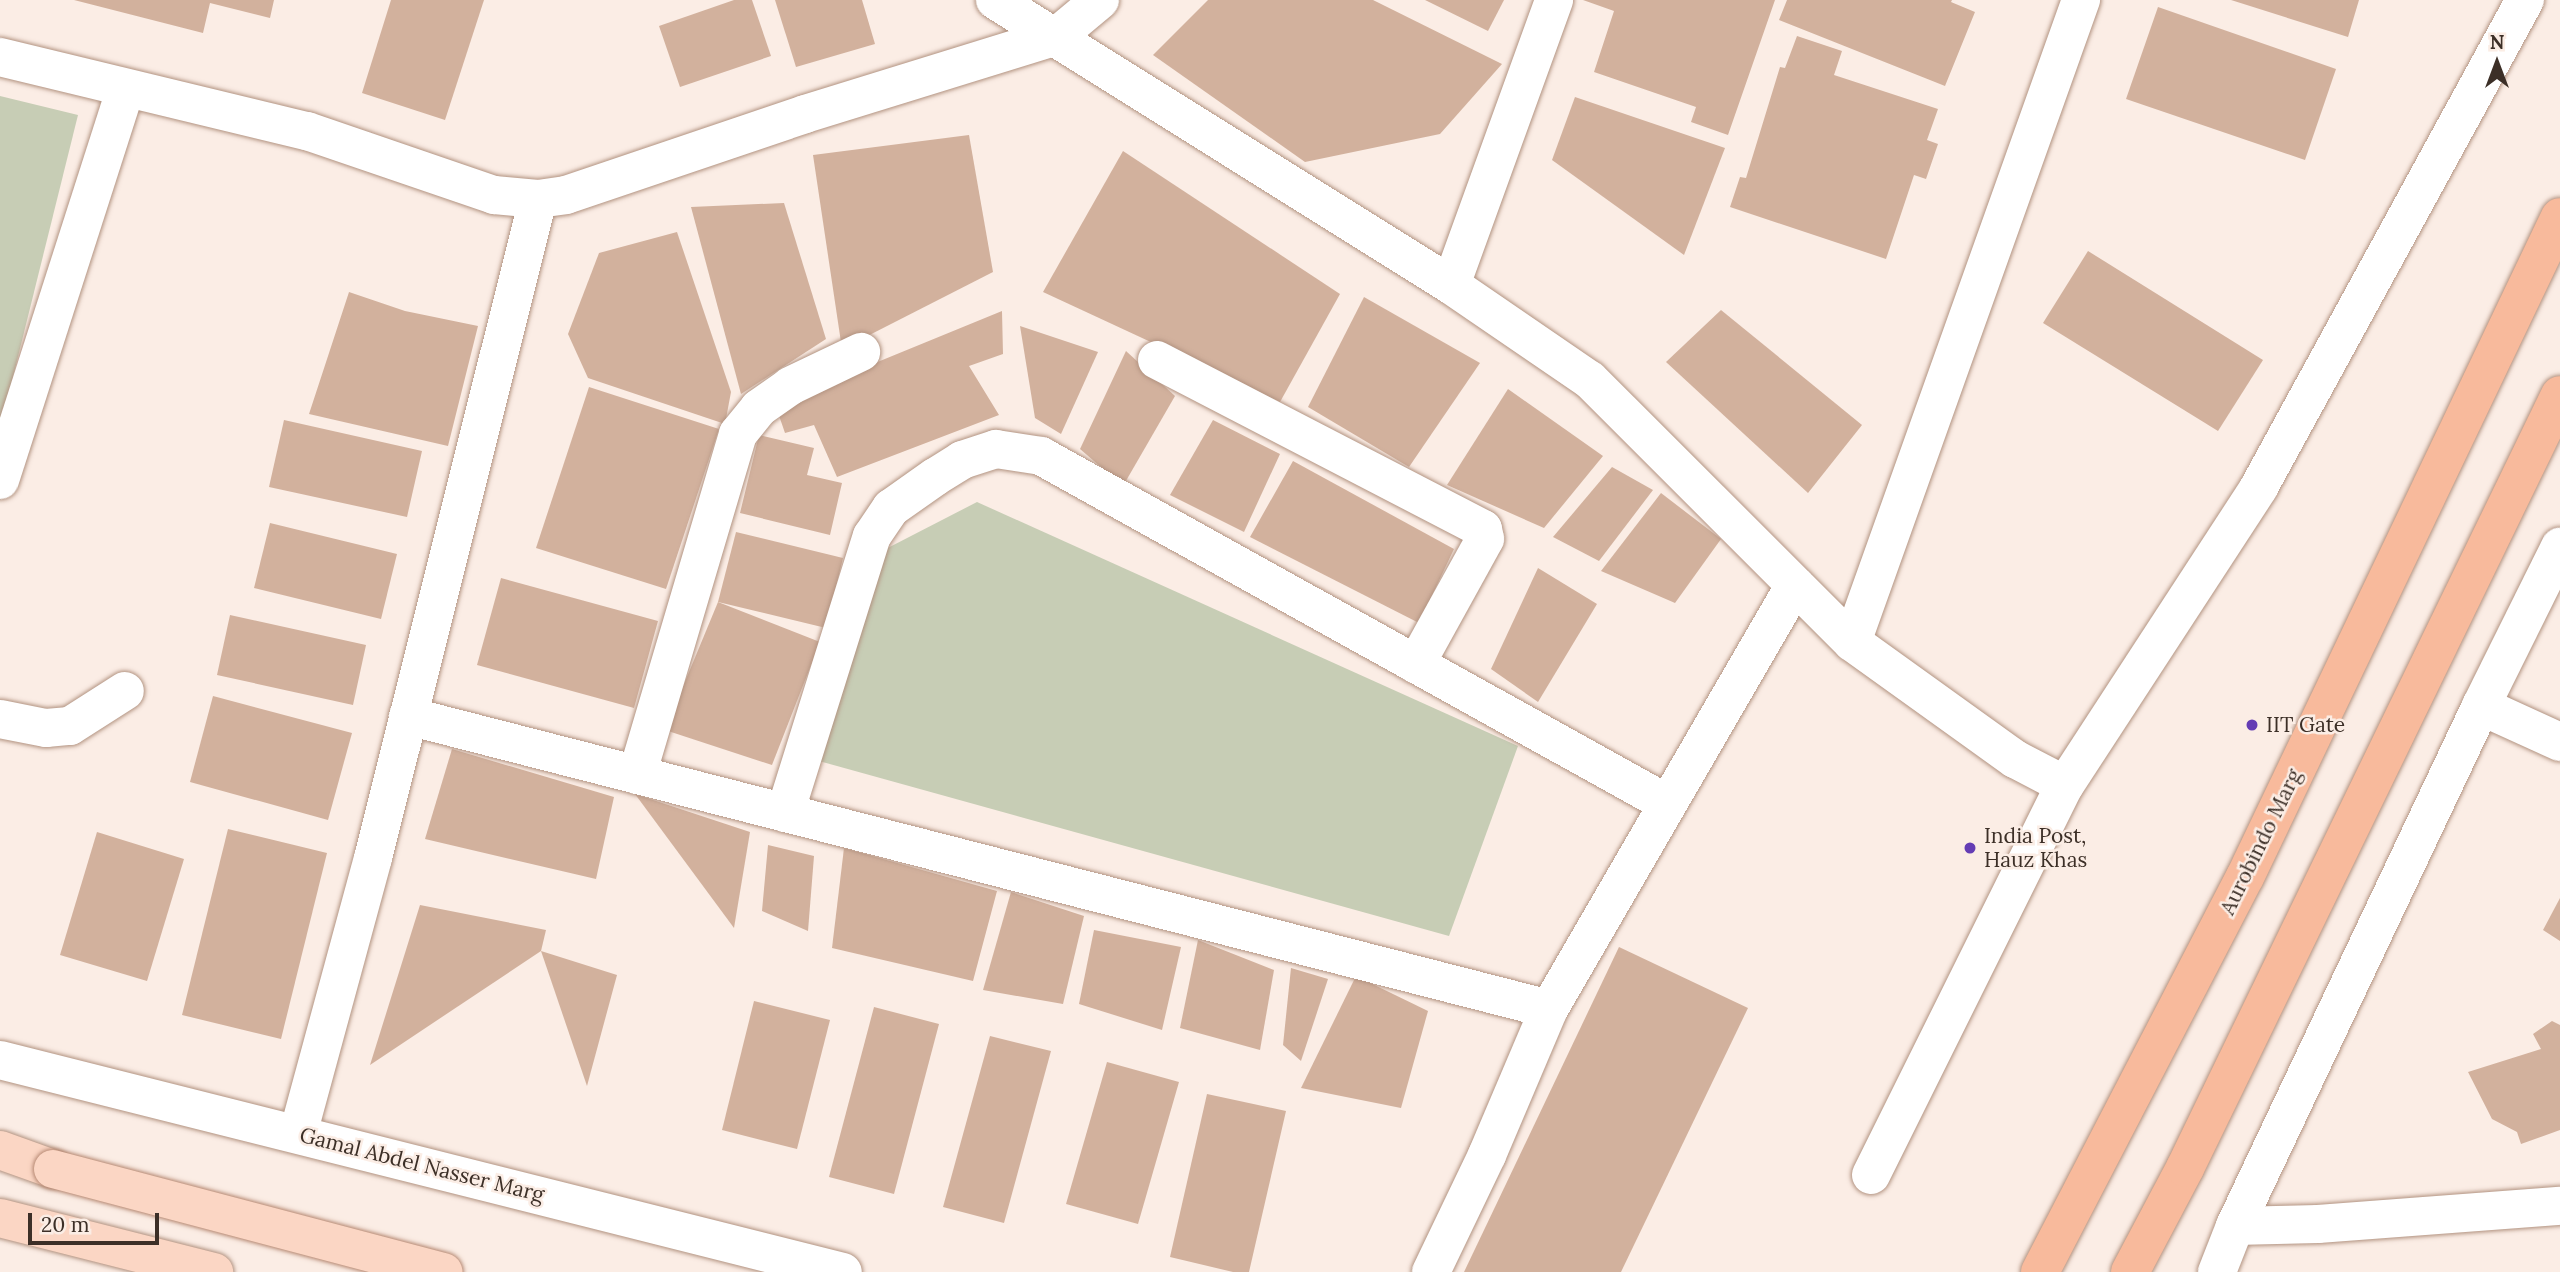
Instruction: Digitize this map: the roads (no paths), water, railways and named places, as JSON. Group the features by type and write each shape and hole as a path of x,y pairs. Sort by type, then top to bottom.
{"highway":[{"name":"Aurobindo Marg","path":"2040,1272 2245,877 2560,217"},
{"path":"2130,1272 2185,1168 2560,395"}],"main road":[{"path":"0,1150 52,1169 444,1272"},
{"path":"13,1221 214,1272"}],"street":[{"path":"995,0 1057,36 1451,285 1590,380 1852,642 2015,759 2065,785"},
{"path":"0,57 125,90 307,131 494,195 538,199 566,195 805,114 1057,36 1100,0"},
{"path":"1451,285 1554,0"},
{"path":"1852,642 2081,0"},
{"path":"1871,1175 2065,785 2259,487 2525,0"},
{"path":"0,480 125,90"},
{"path":"298,1134 373,858 538,199"},
{"path":"637,775 738,434 759,408 790,386 861,352"},
{"path":"1157,360 1483,529 1485,539 1416,664"},
{"path":"785,813 872,536 891,509 935,477 962,460 996,449 1041,456 1668,804"},
{"path":"2217,1272 2235,1226 2481,706 2560,547"},
{"path":"1431,1272 1487,1155 1549,1009 1795,585"},
{"path":"0,719 46,727 70,726 125,691"},
{"path":"2481,706 2560,741"},
{"path":"408,716 1549,1009"},
{"name":"Gamal Abdel Nasser Marg","path":"0,1060 843,1272"},
{"path":"2235,1226 2318,1224 2560,1206"}],"place":[{"name":"IIT Gate","path":"2252,725"},
{"name":"India Post, Hauz Khas","path":"1970,848"}]}
